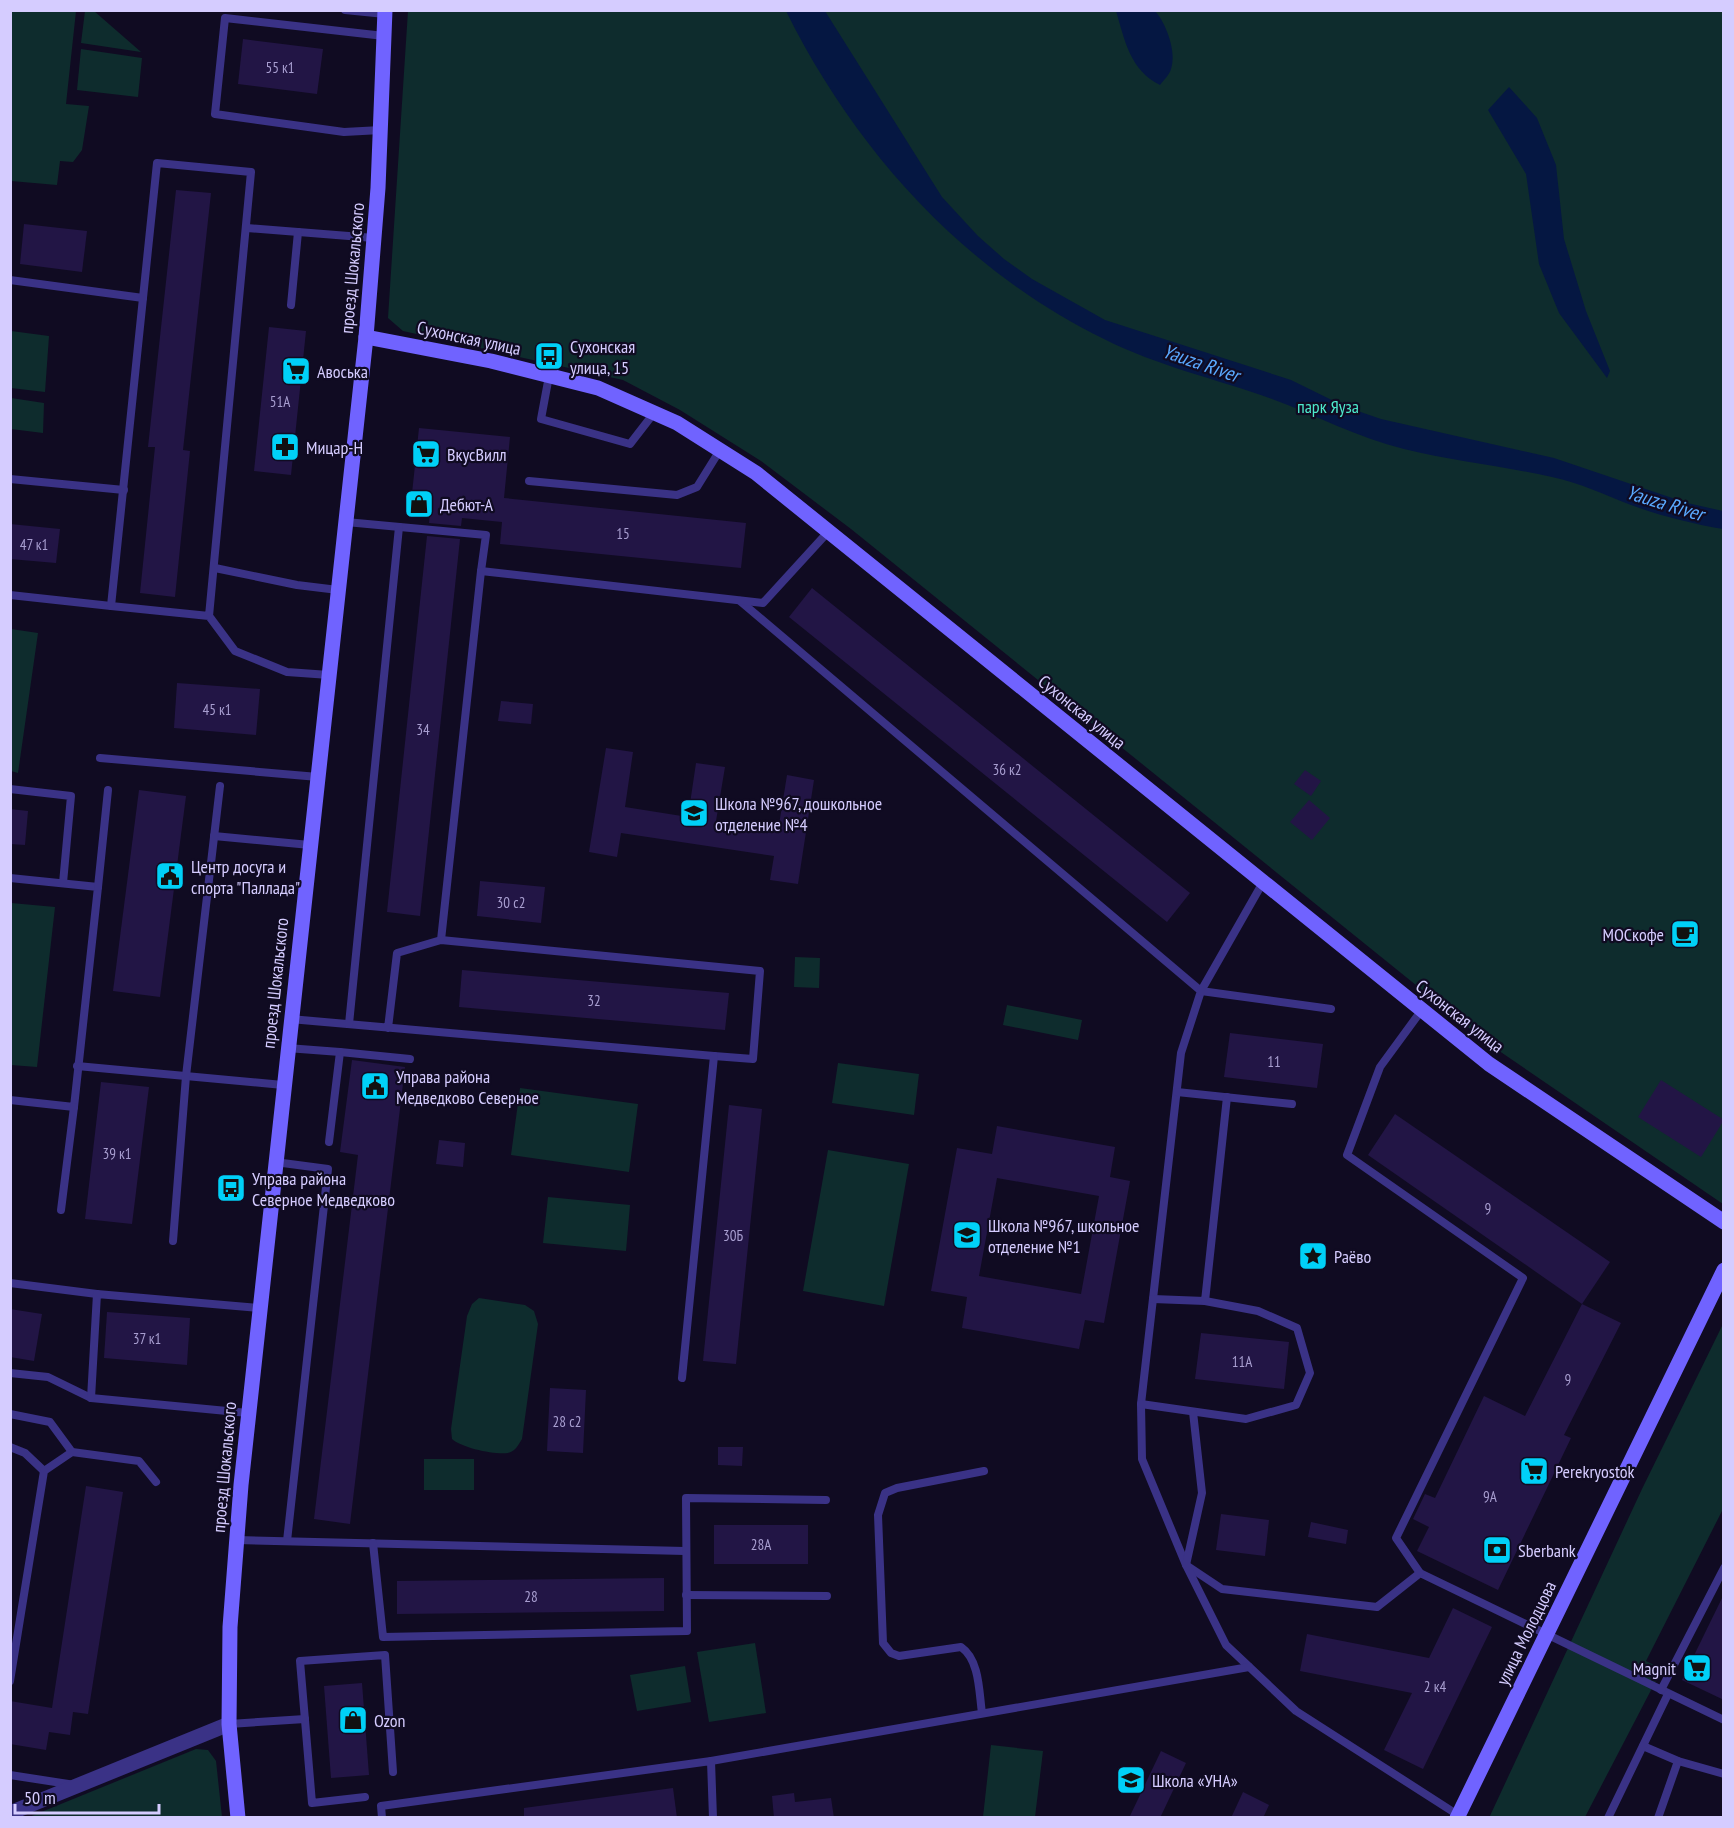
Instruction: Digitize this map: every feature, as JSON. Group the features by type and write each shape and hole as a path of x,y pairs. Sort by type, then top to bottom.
{"street":[{"name":"проезд Шокальского","path":"238,1818 229,1724 230,1627 237,1540 259,1308 366,337 381,130 385,12"},
{"name":"Сухонская улица","path":"366,337 491,361 598,388 677,423 756,473 1262,884 1489,1064 1724,1222"},
{"name":"улица Молодцова","path":"1458,1816 1724,1270"},
{"path":"10,1813 229,1724"}],"lane":[{"path":"345,10 385,12"},
{"path":"381,130 344,132 215,114 225,18 384,36"},
{"path":"111,606 157,163 251,172 209,616 235,651 287,672 329,675"},
{"path":"247,228 374,238"},
{"path":"291,305 298,232"},
{"path":"10,280 143,298"},
{"path":"549,376 540,419 630,444 654,413"},
{"path":"529,481 677,495 697,487 720,450"},
{"path":"10,479 124,490"},
{"path":"345,522 486,535 441,940"},
{"path":"349,1024 399,527"},
{"path":"481,571 763,603 828,532"},
{"path":"215,568 297,585 338,590"},
{"path":"10,595 209,616"},
{"path":"740,601 1201,991 1331,1009"},
{"path":"100,758 318,777"},
{"path":"173,1241 186,1076 220,786"},
{"path":"10,789 71,796 63,883"},
{"path":"61,1210 108,790"},
{"path":"214,836 310,845"},
{"path":"10,878 98,887"},
{"path":"1262,884 1201,991 1181,1053 1141,1404 1142,1459 1186,1565 1226,1646 1296,1711 1458,1816"},
{"path":"290,1019 388,1028 753,1059 760,971 441,940 397,952 388,1028"},
{"path":"1421,1011 1387,1054 1371,1083 1347,1155 1524,1278 1396,1538 1420,1573 1724,1720"},
{"path":"287,1048 410,1059"},
{"path":"329,1142 340,1052"},
{"path":"682,1378 714,1056"},
{"path":"77,1066 283,1085"},
{"path":"1177,1092 1292,1104"},
{"path":"1205,1301 1227,1097"},
{"path":"10,1100 74,1107"},
{"path":"275,1162 328,1169 287,1541"},
{"path":"10,1283 97,1294 259,1308"},
{"path":"91,1398 97,1294"},
{"path":"1141,1404 1246,1419 1296,1405 1310,1373 1297,1328 1258,1311 1205,1301 1153,1299"},
{"path":"10,1372 48,1377 91,1398 248,1413"},
{"path":"1186,1565 1202,1493 1193,1412"},
{"path":"10,1414 50,1422 72,1452"},
{"path":"10,1447 25,1453 44,1471"},
{"path":"10,1681 44,1471 72,1452 138,1461 156,1482"},
{"path":"982,1713 973,1660 961,1647 899,1656 891,1653 883,1644 878,1515 885,1493 897,1488 984,1471"},
{"path":"373,1544 383,1637 687,1632 686,1498 826,1500"},
{"path":"237,1540 685,1551"},
{"path":"1186,1565 1222,1589 1377,1607 1420,1573"},
{"path":"1608,1818 1724,1568"},
{"path":"686,1595 827,1596"},
{"path":"365,1797 312,1803 300,1661 385,1655 393,1772"},
{"path":"382,1818 381,1806 711,1761 1249,1667"},
{"path":"229,1724 305,1719"},
{"path":"1643,1746 1678,1761 1724,1774"},
{"path":"711,1761 713,1818"},
{"path":"1658,1818 1678,1761"},
{"path":"10,1775 78,1785"}],"green space":[{"path":"10,11 76,11 66,104 89,106 82,150 73,162 60,161 57,185 11,181"},
{"path":"85,11 94,11 141,52 81,43"},
{"name":"парк Яуза","path":"408,11 1723,11 1723,1204 1489,1044 851,529 761,461 680,410 623,380 403,331 388,318"},
{"path":"81,49 142,58 138,97 77,90"},
{"path":"11,331 49,336 45,392 11,388"},
{"path":"11,398 44,403 43,433 11,429"},
{"path":"11,629 38,633 18,773 11,771"},
{"path":"11,903 55,907 37,1067 11,1065"},
{"path":"795,957 820,958 819,988 794,987"},
{"path":"1007,1005 1082,1020 1078,1040 1003,1025"},
{"path":"838,1063 919,1074 914,1115 832,1103"},
{"path":"520,1088 638,1104 629,1172 511,1155"},
{"path":"828,1150 909,1164 884,1306 803,1291"},
{"path":"548,1197 630,1205 626,1251 543,1243"},
{"path":"479,1298 525,1305 534,1311 538,1324 522,1439 515,1449 508,1453 479,1450 452,1439 451,1429 467,1316 472,1304"},
{"path":"1723,1324 1723,1509 1646,1661 1662,1669 1585,1817 1489,1818 1642,1489"},
{"path":"424,1459 474,1459 474,1490 424,1490"},
{"path":"755,1643 766,1713 709,1722 697,1652"},
{"path":"685,1666 691,1702 637,1711 630,1675"},
{"path":"991,1745 1043,1751 1035,1817 983,1817"},
{"path":"196,1749 208,1750 216,1761 222,1817 29,1817"}],"water":[{"name":"Yauza River","path":"786,11 825,11 942,197 978,236 1032,279 1105,320 1291,380 1346,407 1381,419 1554,458 1687,503 1723,511 1723,529 1654,513 1562,480 1387,444 1272,399 1124,349 1053,311 1005,278 960,242 918,201 880,158 845,111 814,62"},
{"path":"1116,11 1155,11 1163,23 1173,54 1171,69 1160,85 1150,79 1135,63 1126,44"},
{"path":"1509,87 1537,118 1556,165 1564,239 1586,311 1610,371 1607,378 1559,313 1539,264 1526,174 1488,110"}],"building":[{"path":"243,39 323,49 317,94 238,84"},
{"path":"176,190 211,193 183,450 190,451 175,597 140,593 155,447 148,447"},
{"path":"24,224 87,231 82,272 20,264"},
{"path":"269,327 306,331 291,475 254,471"},
{"path":"419,428 510,437 504,498 746,523 741,568 500,544 502,522 462,518 461,526 429,523 430,514 410,512"},
{"path":"10,524 60,529 56,563 10,559"},
{"path":"427,536 460,539 420,916 387,912"},
{"path":"812,588 1190,893 1167,922 789,617"},
{"path":"177,683 260,689 256,735 174,728"},
{"path":"501,701 533,704 531,724 498,721"},
{"path":"606,748 633,752 625,807 688,817 696,763 725,767 716,821 778,831 787,775 814,780 798,884 770,880 774,856 621,833 617,857 589,852"},
{"path":"1305,770 1321,781 1311,796 1294,784"},
{"path":"139,790 186,796 160,997 113,991"},
{"path":"1309,800 1330,818 1312,840 1290,822"},
{"path":"10,809 28,811 25,845 10,844"},
{"path":"480,881 545,887 541,923 477,916"},
{"path":"462,970 729,993 725,1030 459,1007"},
{"path":"1230,1033 1323,1044 1317,1088 1224,1077"},
{"path":"352,1060 405,1067 350,1524 314,1519 358,1155 340,1152"},
{"path":"1661,1080 1724,1120 1701,1157 1638,1117"},
{"path":"101,1082 149,1087 132,1224 85,1219"},
{"path":"729,1105 762,1109 736,1364 703,1361"},
{"path":"1395,1114 1610,1262 1582,1304 1368,1155"},
{"path":"997,1126 1115,1147 1110,1177 1130,1181 1104,1323 1085,1320 1079,1349 962,1328 967,1297 931,1291 957,1148 992,1154","holes":["997,1178 1099,1196 1081,1294 979,1276"]},
{"path":"439,1140 465,1143 463,1167 436,1164"},
{"path":"1582,1304 1621,1323 1564,1435 1571,1438 1498,1590 1417,1551 1429,1527 1413,1519 1425,1494 1435,1498 1484,1396 1525,1416"},
{"path":"10,1309 42,1314 34,1361 10,1357"},
{"path":"107,1312 190,1318 187,1365 104,1358"},
{"path":"1201,1333 1289,1342 1284,1389 1195,1379"},
{"path":"550,1388 586,1390 583,1453 547,1451"},
{"path":"718,1447 743,1447 742,1466 718,1465"},
{"path":"86,1486 123,1492 88,1714 73,1712 70,1735 49,1732 46,1750 10,1744 10,1701 52,1708"},
{"path":"1221,1514 1269,1520 1265,1556 1216,1550"},
{"path":"1311,1522 1348,1530 1346,1544 1308,1537"},
{"path":"714,1525 808,1525 808,1564 714,1564"},
{"path":"664,1578 664,1611 397,1614 397,1581"},
{"path":"1724,1594 1724,1700 1682,1680"},
{"path":"1453,1608 1492,1627 1423,1769 1384,1750 1412,1693 1300,1671 1307,1634 1429,1658"},
{"path":"362,1683 369,1775 331,1778 324,1686"},
{"path":"1161,1751 1186,1763 1160,1818 1129,1818"},
{"path":"673,1788 677,1818 524,1818 524,1808"},
{"path":"1243,1792 1269,1805 1263,1818 1231,1818"},
{"path":"794,1793 795,1802 831,1798 834,1818 774,1818 772,1796"}],"place":[{"name":"Сухонская улица, 15","path":"549,356"},
{"name":"Авоська","path":"296,371"},
{"name":"Мицар-Н","path":"285,447"},
{"name":"ВкусВилл","path":"426,454"},
{"name":"Дебют-А","path":"419,504"},
{"name":"Школа №967, дошкольное отделение №4","path":"694,813"},
{"name":"Центр досуга и спорта \"Паллада\"","path":"170,876"},
{"name":"МОСкофе","path":"1685,934"},
{"name":"Управа района Медведково Северное","path":"375,1086"},
{"name":"Управа района Северное Медведково","path":"231,1188"},
{"name":"Школа №967, школьное отделение №1","path":"967,1235"},
{"name":"Раёво","path":"1313,1256"},
{"name":"Perekryostok","path":"1534,1471"},
{"name":"Sberbank","path":"1497,1550"},
{"name":"Magnit","path":"1697,1668"},
{"name":"Ozon","path":"353,1720"},
{"name":"Школа «УНА»","path":"1131,1780"}]}
